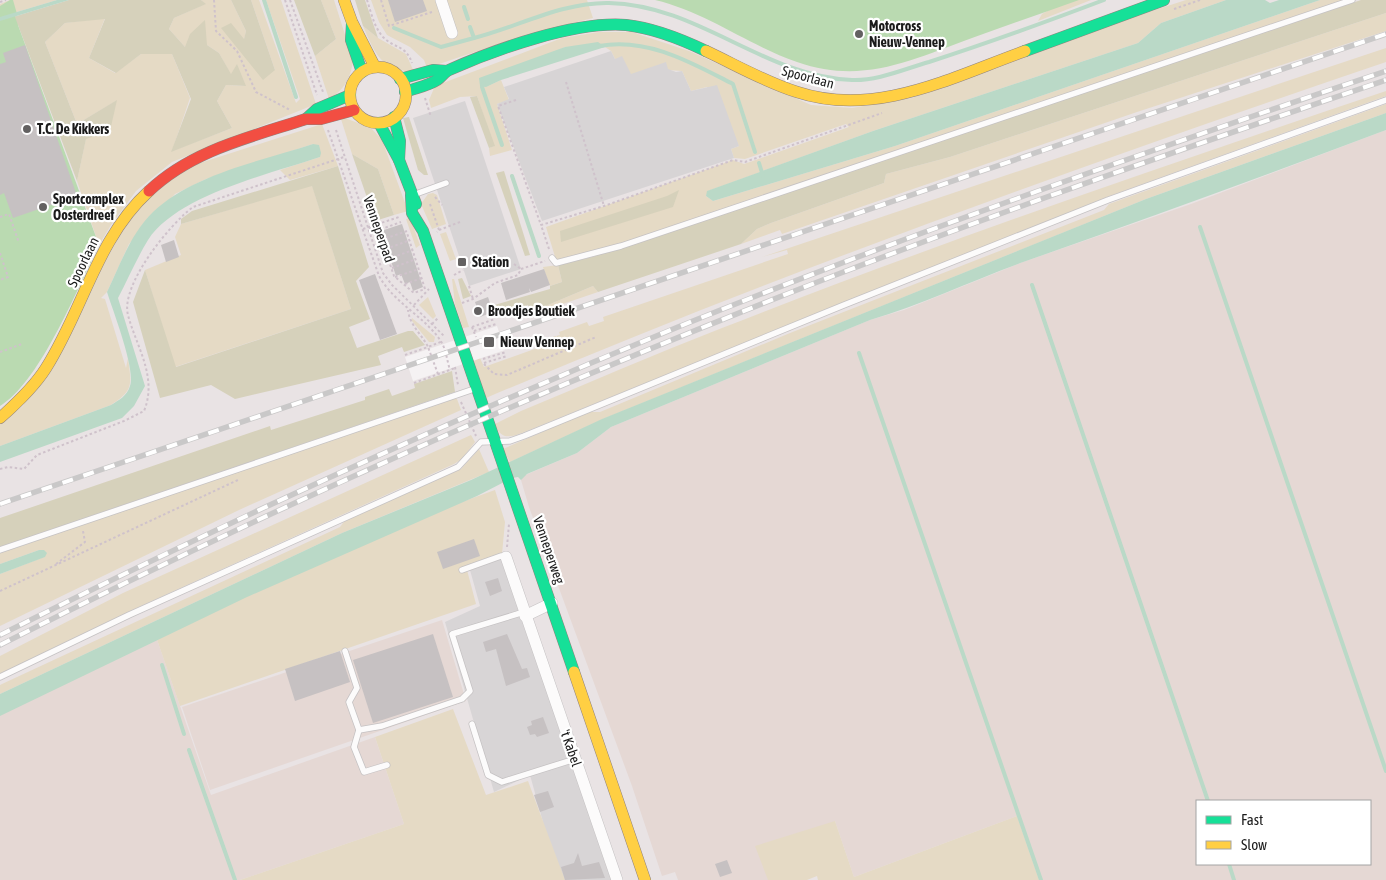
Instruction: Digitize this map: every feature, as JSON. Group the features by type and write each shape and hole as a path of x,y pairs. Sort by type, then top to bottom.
{"main road":[{"path":"344,0 352,22 375,67"},
{"name":"Spoorlaan","path":"405,92 436,80 447,71 566,30 594,25 622,25 652,29 688,42 756,76 794,92 828,100 868,100 918,90 1164,0"},
{"path":"352,22 351,40 362,72"},
{"path":"375,67 389,70 400,79 405,92 401,110 394,117 379,123 361,117 354,110 350,94 353,82 362,72 375,67"},
{"name":"Spoorlaan","path":"400,79 433,70 447,71"},
{"name":"Spoorlaan","path":"0,418 38,381 52,358 112,238 128,212 147,191 173,171 200,156 306,119 323,103 350,94"},
{"name":"Spoorlaan","path":"306,119 329,120 354,110"},
{"name":"Venneperweg","path":"394,117 400,141 399,160"},
{"name":"Venneperweg","path":"379,123 399,160 411,195 421,214 423,231 645,880"},
{"name":"Venneperweg","path":"411,195 412,213 423,231"}],"street":[{"path":"442,4 452,33"},
{"name":"'t Kabel","path":"506,557 524,614 617,880"},
{"path":"524,614 552,604"}],"lane":[{"path":"552,258 556,263 621,246 1352,0"},
{"path":"0,678 165,599 458,467 481,442 497,446 524,436 844,305 1108,200 1386,100"},
{"path":"411,195 446,183"},
{"path":"0,550 477,388"},
{"path":"462,570 501,556 506,557"},
{"path":"359,730 382,726 462,699 470,691 452,634 524,614"},
{"path":"345,651 357,688 349,702 359,730 354,747 364,772 387,765"},
{"path":"472,724 488,775 502,782 575,759"}],"path":[{"path":"0,2 6,0"},
{"path":"214,0 216,31 237,51 256,92 289,110 296,108"},
{"path":"285,0 323,103"},
{"path":"290,0 323,103"},
{"path":"367,0 378,30 384,38 407,51 417,75"},
{"path":"381,0 389,26 442,4"},
{"path":"566,82 604,206"},
{"path":"421,86 431,117"},
{"path":"462,303 473,299 495,284 518,275 521,269 552,258 498,106 516,100"},
{"path":"329,120 338,159 379,276 384,285 408,310 442,341 450,370"},
{"name":"Venneperpad","path":"329,120 344,157 383,273 392,285 447,339"},
{"path":"0,468 24,469 37,455 124,421 144,411 149,393 149,380 127,314 127,301 152,250 176,221 193,207 344,157"},
{"path":"541,225 604,206 732,160"},
{"path":"433,194 442,204"},
{"path":"363,229 412,213"},
{"path":"0,217 9,214 19,243"},
{"path":"368,227 376,231 381,240 395,277 414,293 425,289 404,221 376,231"},
{"path":"439,230 460,222"},
{"path":"381,240 407,231"},
{"path":"385,249 410,240"},
{"path":"388,259 413,250"},
{"path":"0,253 8,277 0,280"},
{"path":"391,268 416,260"},
{"path":"514,264 521,269"},
{"path":"395,277 419,269"},
{"path":"454,275 463,270"},
{"path":"404,285 422,278"},
{"path":"414,305 439,278"},
{"path":"469,286 473,299"},
{"path":"408,310 410,322 423,337 438,374"},
{"path":"432,324 439,317"},
{"path":"472,327 495,319"},
{"path":"477,340 475,331 496,324"},
{"path":"506,352 483,359 484,364 494,374 507,375 596,337"},
{"path":"405,355 442,341"},
{"path":"0,352 22,344"},
{"path":"484,364 507,356"},
{"path":"454,363 460,394 469,422 481,442"},
{"path":"414,383 455,368"},
{"path":"0,591 244,478"},
{"path":"506,557 509,524"},
{"path":"50,568 85,542 85,534 75,525"}],"shaded area":[{"path":"10,0 57,0 0,17 0,4"},
{"path":"57,0 69,0 0,21 0,17"},
{"path":"69,0 201,0 206,4 174,18 169,29 185,47 190,34 205,20 207,45 219,53 231,74 237,64 246,86 226,85 217,101 232,128 171,152 191,99 172,54 141,54 116,73 89,58 105,19 65,23 45,42 77,124 117,100 110,131 86,139 77,181 18,25 0,21"},
{"path":"201,0 231,0 246,31 244,40 221,28 275,70 251,0 259,0 296,103 300,99 266,0 281,0 316,104 172,162 136,191 99,245 77,181 86,138 116,101 77,124 45,42 65,23 105,18 89,58 115,73 141,54 172,54 190,98 172,151 232,128 217,101 226,85 245,86 237,65 231,75 219,53 207,45 185,47 169,29 174,18 205,4"},
{"path":"231,0 251,0 275,70 263,80 221,28 231,23 244,39 246,31"},
{"path":"294,0 321,0 336,39 315,56"},
{"path":"321,0 334,0 353,60 351,72 346,83 339,92 329,99 315,56 336,39"},
{"path":"355,0 365,0 378,38 363,26"},
{"path":"371,0 587,0 593,18 529,34 427,68 424,60 410,47 387,35 379,22"},
{"path":"1067,0 1091,0 1038,21 1042,14"},
{"path":"1186,0 1226,0 1161,23 1138,43 873,131 708,191 706,196 713,201 895,146 1320,0 1344,0 620,244 556,260 546,227 733,160 744,164 849,127 846,124 745,159 734,158 731,149 739,146 707,87 691,91 682,71 668,70 665,63 631,75 615,59 611,51 605,47 565,47 486,87 501,80 509,100 497,104 512,150 490,156 489,148 494,146 477,96 460,97 431,108 429,100 435,86 562,38 599,32 632,32 689,51 811,105 852,108 912,98 1127,19"},
{"path":"1226,0 1265,0 1270,3 1279,0 1320,0 895,146 713,201 706,196 707,191 873,131 1138,43 1161,23"},
{"path":"1361,0 1386,0 1386,13 950,157 886,174 884,183 771,223 757,229 741,244 598,292 593,286 531,312 528,305 494,317 491,306 550,289 550,286 562,282 558,265 592,257"},
{"path":"1386,13 1386,31 1137,112 782,234 780,230 741,244 757,229 771,223 884,183 886,174 950,157"},
{"path":"363,26 378,38 406,54 414,72 394,68 381,59 371,45"},
{"path":"598,42 605,47 501,80 486,87 480,86 479,78 565,47"},
{"path":"1386,48 1386,62 1159,140 933,222 708,307 486,398 474,361 480,358 484,367 543,346 541,340 560,335 559,332 587,322 589,326 604,321 603,317 788,254 787,250 762,257"},
{"path":"611,51 615,59 622,56 631,74 666,62 668,69 676,72 682,71 691,91 717,85 739,146 731,149 734,158 542,221 497,104 509,99 504,87"},
{"path":"1386,91 1386,96 1107,197 522,433 513,436 502,435 495,424 521,411 672,348 804,296 1136,176"},
{"path":"477,96 495,146 489,148 470,97"},
{"path":"465,101 521,269 469,286 413,118"},
{"path":"1386,104 1386,113 1146,199 603,419 510,462 503,449 588,412 600,412 790,333 1104,210 1109,204"},
{"path":"1386,113 1386,130 1206,197 1006,268 910,307 870,320 611,427 577,453 527,474 521,480 518,477 512,478 477,496 247,597 0,716 0,694 342,533 471,480 602,419 1146,199"},
{"path":"409,117 428,175 424,175 418,170 403,118"},
{"path":"345,118 371,128 382,140 408,211 394,215 378,169 352,154 341,119"},
{"path":"322,124 338,166 290,180 280,170 320,157 313,144 206,179 175,194 129,244 107,292 101,298 105,299 126,368 128,358 130,385 128,390 119,400 111,405 0,446 0,424 23,406 119,237 137,210 171,179 197,164"},
{"path":"1386,130 1386,880 1039,880 1017,816 854,877 835,821 800,880 678,880 675,872 662,876 632,786 529,507 521,480 523,476 577,453 611,427 870,320 904,310 1023,262 1191,204"},
{"path":"313,144 319,145 320,157 251,179 202,198 180,210 162,224 148,240 118,298 145,386 134,406 122,418 0,462 0,446 111,405 127,392 131,378 130,367 107,292 132,239 145,220 169,199 207,178"},
{"path":"352,154 378,169 394,215 375,221"},
{"path":"338,166 369,267 356,281 370,319 349,327 357,348 408,331 413,331 425,345 404,352 402,347 378,356 381,365 235,399 211,385 160,398 133,302 145,270 176,367 351,309 312,186 181,224 181,219 192,211"},
{"path":"504,171 530,255 525,256 496,173"},
{"path":"312,185 351,309 175,367 145,270 181,255 175,237 181,224"},
{"path":"679,190 673,207 561,242 560,231 667,196"},
{"path":"433,193 437,195 446,224 432,229 421,204 428,194"},
{"path":"410,218 420,245 416,248 406,219"},
{"path":"446,232 456,259 450,261 440,234"},
{"path":"558,265 562,282 550,286 543,267"},
{"path":"462,278 471,296 463,299 458,279"},
{"path":"452,279 454,279 469,327 463,328 455,304"},
{"path":"593,286 598,292 551,308 550,306 536,310"},
{"path":"428,297 436,316 433,319 419,305"},
{"path":"412,318 435,337 434,342 429,342 412,321"},
{"path":"452,371 455,392 0,547 0,518 270,426 271,430 365,400 365,397 389,389 392,396 415,388 414,384"},
{"path":"453,398 457,399 461,410 239,510 0,626 0,574 44,557 39,550 0,564 0,553"},
{"path":"471,435 475,442 462,459 454,464 130,611 0,674 0,656 123,593"},
{"path":"479,449 489,472 342,533 0,694 0,685 2,684 340,527 346,519 461,469"},
{"path":"495,490 505,522 502,554 467,570 476,604 180,706 155,634 381,531"},
{"path":"39,550 44,550 47,553 45,557 0,574 0,564"},
{"path":"501,558 612,880 559,880 530,775 494,792 445,622 480,606 470,570"},
{"path":"442,620 466,701 210,790 182,707"},
{"path":"155,634 211,795 375,737 404,824 240,880 0,880 0,708"},
{"path":"453,709 486,795 528,781 565,880 240,880 404,824 375,737"},
{"path":"1017,816 1039,880 818,880 817,876 807,880 768,880 755,846 835,821 854,877"}],"green space":[{"name":"Sportcomplex Oosterdreef","path":"13,0 17,14 15,17 99,245 69,309 43,356 15,394 0,406 0,6"},
{"name":"Motocross Nieuw-Vennep","path":"655,0 1079,0 907,61 886,67 844,71 797,62 761,47 692,12"}],"pier":[{"path":"497,326 505,350 413,381 405,357"}],"building":[{"path":"388,0 423,0 427,11 395,22"},
{"name":"T.C. De Kikkers","path":"25,45 77,196 13,218 4,193 0,195 0,64 6,62 3,53"},
{"path":"402,224 423,287 413,291 410,282 405,284 401,274 396,276 381,231"},
{"path":"174,240 179,257 166,262 161,245"},
{"path":"544,269 550,285 531,292 529,288 530,292 506,300 501,283"},
{"path":"375,274 397,334 380,340 359,280"},
{"path":"488,297 493,312 480,317 475,302"},
{"path":"474,539 480,556 443,569 437,552"},
{"path":"498,578 502,591 490,596 485,582"},
{"path":"433,634 453,697 373,723 353,660"},
{"path":"507,634 522,669 527,668 530,677 506,686 496,649 486,652 483,642"},
{"path":"340,651 350,682 295,701 285,669"},
{"path":"543,717 549,733 537,737 535,734 530,735 527,727 532,725 531,721"},
{"path":"548,791 554,807 540,812 534,795"},
{"path":"578,853 582,866 599,862 605,878 565,880 561,867 574,863"},
{"path":"727,860 732,873 720,877 715,864"}],"waterway":[{"path":"264,0 296,97"},
{"path":"474,38 574,6 609,3 642,7 673,15 790,67 820,76 862,80 891,74 951,55 1104,0"},
{"path":"464,7 468,19"},
{"path":"394,28 441,47 474,38 470,27"},
{"path":"599,46 635,45 652,49 686,60 733,84 755,152"},
{"path":"484,83 482,87 502,145"},
{"path":"759,163 763,176"},
{"path":"512,176 539,256"},
{"path":"1200,227 1386,771"},
{"path":"1032,285 1208,800"},
{"path":"859,353 1041,880"},
{"path":"162,665 184,734"},
{"path":"189,750 235,880"},
{"path":"1229,865 1234,880"}],"railway":[{"path":"0,504 1386,34"},
{"path":"0,635 167,553 421,436 678,327 853,259 1030,194 1386,71"},
{"path":"0,645 102,594 308,497 412,450 621,361 833,276 970,225 1177,151 1386,80"}],"traffic: fast":[{"path":"1025,51 1164,0"},
{"path":"352,23 351,40 362,72"},
{"path":"405,92 430,84 447,71 512,45 583,27 606,25 636,26 687,42 706,51"},
{"path":"400,79 433,70 447,71"},
{"path":"306,119 317,109 350,95"},
{"path":"394,117 400,141 399,160"},
{"path":"379,123 399,160 416,204"},
{"path":"411,195 412,213 423,231 574,672"}],"traffic: slow":[{"path":"344,0 352,22 375,67"},
{"path":"706,51 762,78 797,92 826,99 856,100 885,97 913,91 1025,51"},
{"path":"378,67 389,69 398,75 404,84 406,95 404,106 398,115 389,121 378,123 367,121 358,115 352,106 350,95 352,84 358,75 367,69 378,67"},
{"path":"0,418 25,394 46,368 59,346 103,252 131,210 149,191"},
{"path":"574,672 645,880"}],"traffic: jam":[{"path":"149,191 184,165 223,146 306,119 321,119 354,110"}],"place":[{"name":"Motocross Nieuw-Vennep","path":"859,34"},
{"name":"T.C. De Kikkers","path":"27,129"},
{"name":"Sportcomplex Oosterdreef","path":"43,207"},
{"name":"Station","path":"462,262"},
{"name":"Broodjes Boutiek","path":"478,311"},
{"name":"Nieuw Vennep","path":"489,342"}]}
